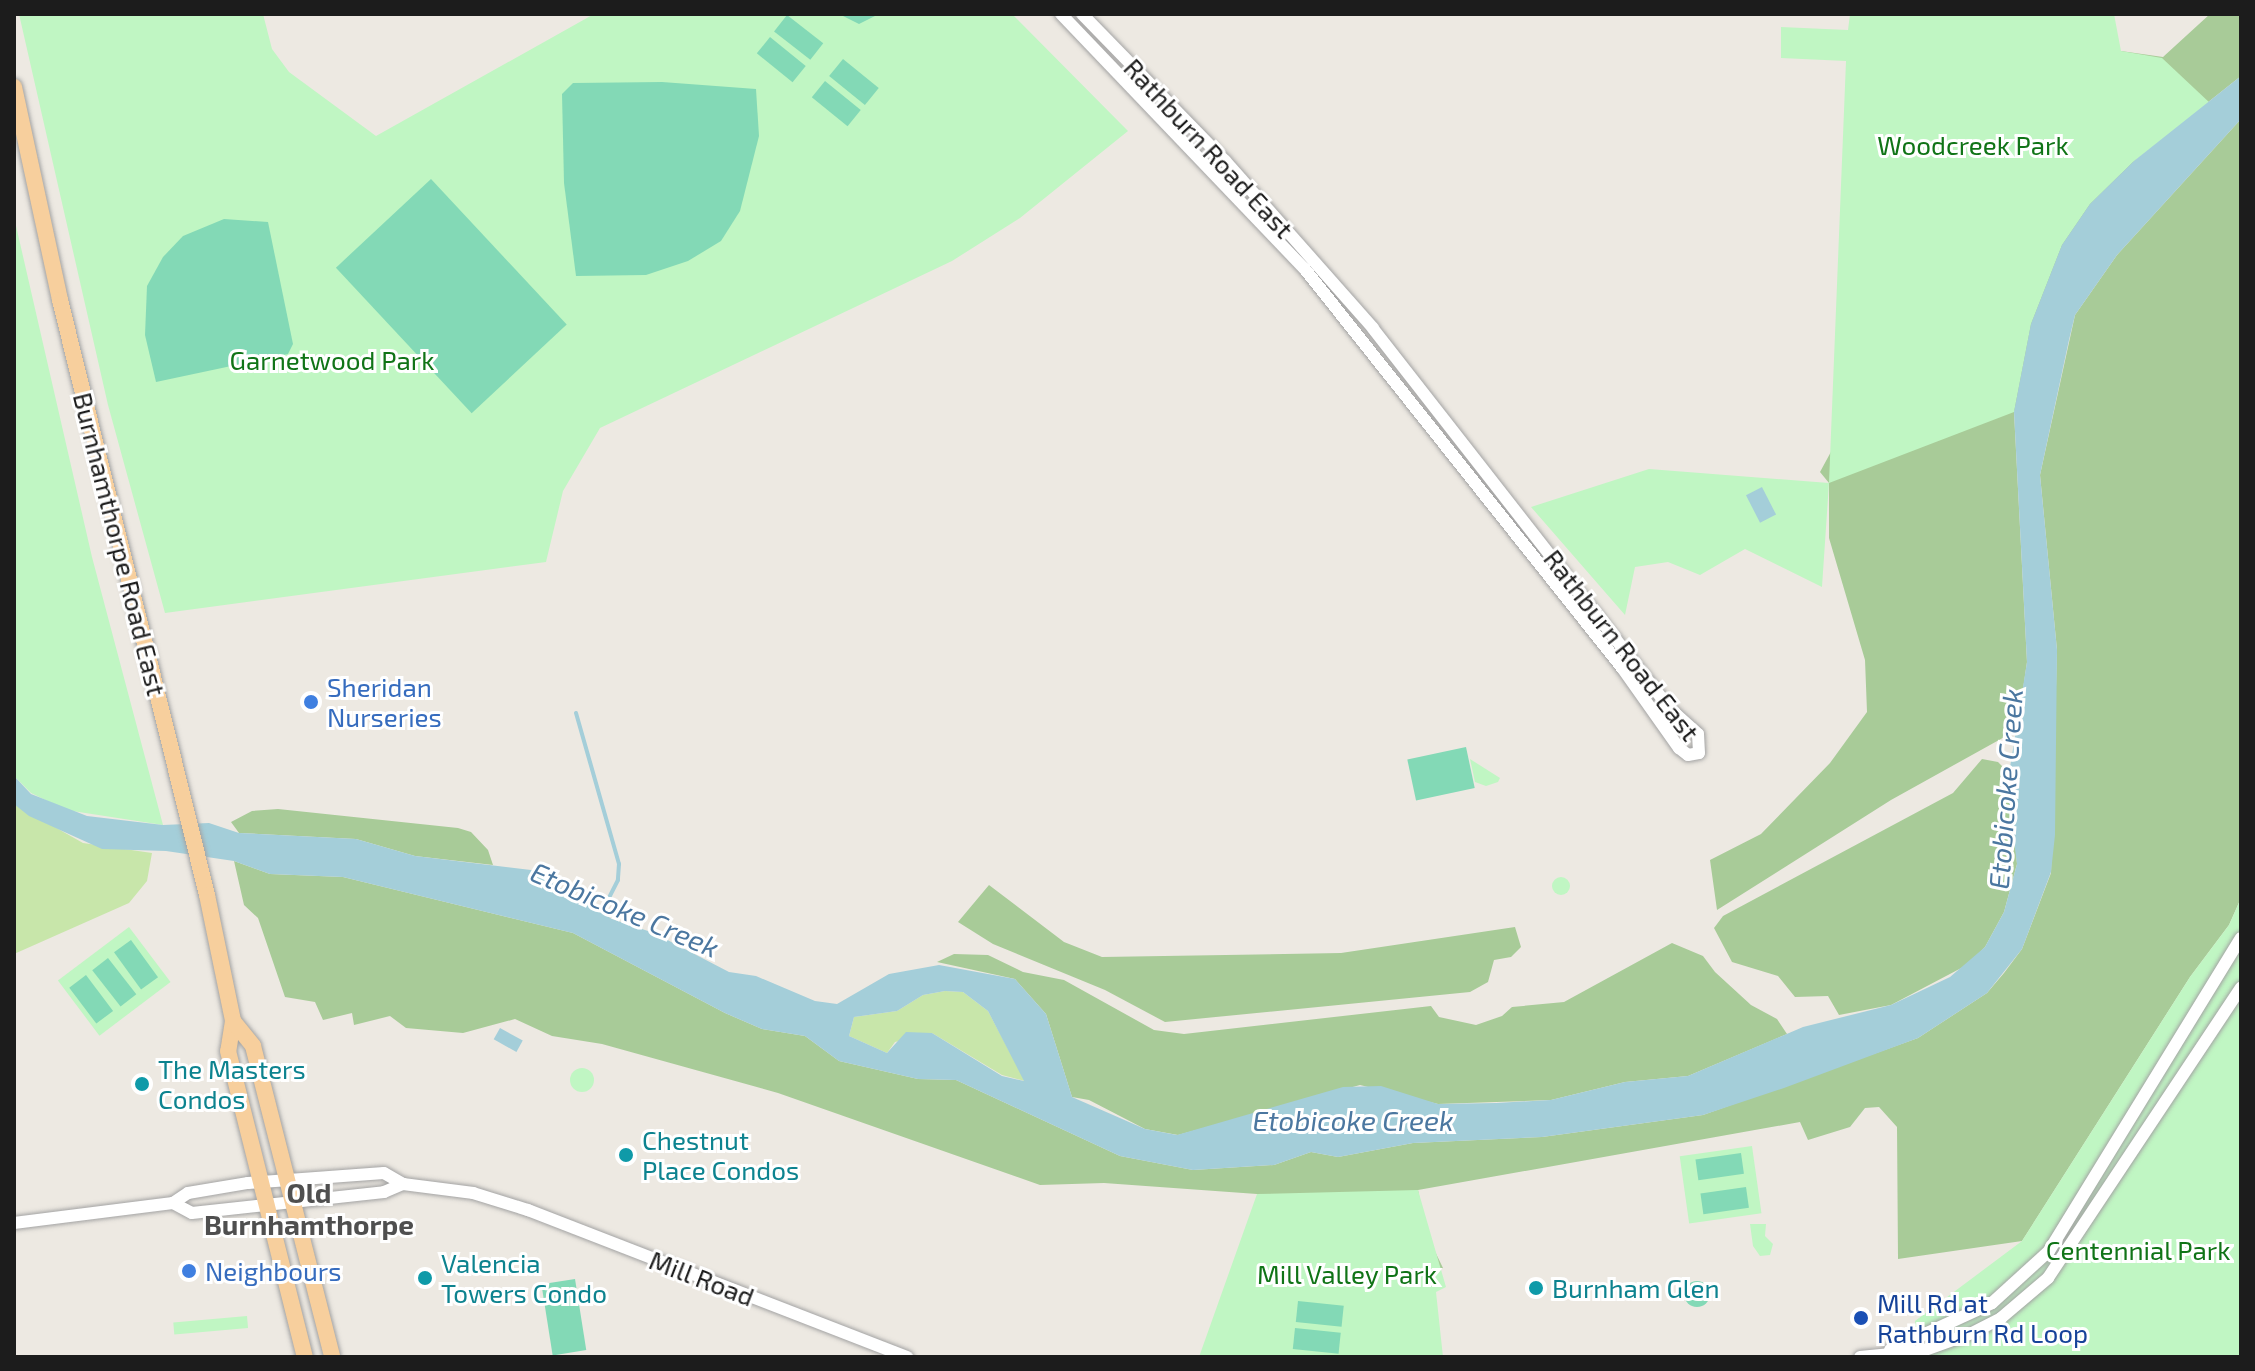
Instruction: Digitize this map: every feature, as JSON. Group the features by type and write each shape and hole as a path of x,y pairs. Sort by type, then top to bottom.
{"main road":[{"name":"Burnhamthorpe Road East","path":"14,87 60,300 180,781 233,1021"},
{"path":"233,1021 253,1046 284,1180 332,1357"},
{"path":"233,1021 228,1051 305,1357"}],"street":[{"name":"Rathburn Road East","path":"1061,14 1304,268 1623,669 1679,748 1688,755 1699,753 1698,734 1671,710 1373,328 1225,161 1082,14"},
{"path":"1890,1354 1992,1303 2049,1251 2241,938"},
{"path":"1860,1357 1922,1351 1972,1333 2001,1318 2048,1278 2241,987"},
{"name":"Mill Road","path":"14,1223 173,1203 188,1193 259,1182 384,1173 403,1184 492,1198 907,1357"},
{"name":"Mill Road","path":"173,1203 192,1213 384,1192 403,1184"}],"green space":[{"name":"Garnetwood Park","path":"19,14 263,14 272,49 289,72 376,136 594,14 1012,14 1128,131 1020,218 952,261 600,428 563,491 546,562 165,613 108,405"},
{"path":"839,14 879,14 859,24"},
{"name":"Woodcreek Park","path":"1850,14 2114,14 2121,51 2162,58 2211,104 2134,161 2090,204 2062,245 2031,324 2014,412 1829,483 1846,61 1781,58 1781,27 1848,30"},
{"path":"2210,14 2241,14 2241,76 2134,161 2014,412 2027,662 2017,730 1891,800 1717,910 1710,860 1761,834 1830,763 1867,712 1865,660 1829,538 1829,483 1820,472 1839,437 2121,51 2163,57"},
{"path":"787,15 823,43 810,60 774,32"},
{"path":"770,37 806,66 793,82 757,53"},
{"path":"843,59 879,88 865,105 829,76"},
{"path":"825,81 861,110 848,126 812,97"},
{"path":"662,82 756,89 759,136 740,211 721,241 688,261 646,275 576,276 564,183 562,94 573,83"},
{"path":"2241,119 2241,898 2229,925 2190,977 2022,1241 1898,1259 1897,1127 1879,1107 1865,1108 1850,1127 1808,1140 1800,1122 1418,1190 1427,1235 1443,1268 1397,1281 1257,1194 1104,1183 1040,1185 778,1093 602,1044 552,1036 515,1019 463,1033 406,1028 390,1016 354,1025 352,1013 323,1020 315,1002 285,997 258,918 244,905 234,861 270,874 343,877 573,933 725,1013 762,1029 805,1036 839,1061 918,1079 956,1080 1120,1156 1193,1170 1274,1165 1311,1152 1338,1157 1413,1143 1542,1137 1703,1115 1918,1038 1987,993 2004,973 2022,949 2051,873 2057,650 2040,475 2075,315 2117,255"},
{"path":"431,179 567,325 472,413 336,268"},
{"path":"14,217 92,557 163,825 66,810 31,793 14,776"},
{"path":"224,219 268,222 293,344 288,354 156,382 145,335 147,286 163,257 183,236"},
{"path":"1649,469 1829,483 1822,587 1745,549 1700,575 1668,562 1635,567 1625,615 1531,507"},
{"path":"1466,747 1475,788 1416,801 1407,759"},
{"path":"1470,759 1500,778 1498,782 1486,786 1475,782"},
{"path":"1982,759 1998,762 2009,773 2017,864 2004,912 1985,947 1967,965 1891,1005 1839,1015 1828,996 1795,997 1778,976 1732,962 1714,928 1723,916 1953,793"},
{"path":"14,804 83,843 152,853 147,881 129,903 14,954"},
{"path":"278,809 458,828 471,832 488,850 493,865 415,856 356,839 239,833 231,822 252,811"},
{"path":"1561,877 1570,886 1561,895 1552,886"},
{"path":"989,885 1064,942 1102,957 1341,953 1515,927 1521,947 1511,957 1494,960 1488,982 1470,992 1165,1022 1105,990 993,944 958,922"},
{"name":"Centennial Park","path":"2241,898 2241,1357 1919,1357 1915,1321 2022,1241 2190,977 2229,925"},
{"path":"129,927 171,982 99,1036 58,981"},
{"path":"131,940 158,977 141,990 114,952"},
{"path":"1672,943 1703,956 1715,972 1751,1005 1777,1019 1787,1034 1688,1076 1625,1082 1551,1100 1438,1104 1360,1085 1178,1135 1145,1129 1089,1100 1072,1097 1046,1014 1015,979 937,962 954,954 988,955 1023,972 1064,980 1154,1030 1184,1034 1431,1006 1439,1017 1476,1025 1502,1016 1512,1007 1564,1002"},
{"path":"108,958 136,994 121,1007 92,970"},
{"path":"86,975 113,1011 96,1024 69,988"},
{"path":"963,992 988,1011 1025,1081 1002,1075 932,1033 895,1042 887,1053 849,1036 854,1017 897,1011 923,995"},
{"path":"582,1068 590,1072 594,1080 590,1088 582,1092 574,1088 570,1080 574,1072"},
{"path":"1752,1146 1761,1213 1689,1223 1680,1156"},
{"path":"1741,1153 1744,1174 1698,1180 1695,1159"},
{"path":"1746,1187 1749,1208 1703,1214 1700,1193"},
{"name":"Mill Valley Park","path":"1418,1190 1446,1287 1436,1292 1443,1357 1199,1357 1257,1194"},
{"path":"1750,1224 1766,1224 1765,1236 1773,1244 1770,1255 1760,1256 1753,1246"},
{"path":"575,1279 586,1350 553,1355 541,1284"},
{"path":"1697,1281 1706,1285 1710,1294 1706,1303 1697,1307 1688,1303 1684,1294 1688,1285"},
{"path":"1298,1301 1344,1306 1342,1327 1296,1322"},
{"path":"247,1316 248,1328 174,1334 173,1322"},
{"path":"1295,1328 1341,1333 1339,1354 1293,1349"}],"water":[{"name":"Etobicoke Creek","path":"2241,76 2241,119 2117,255 2075,315 2040,475 2057,650 2055,835 2051,872 2022,949 1987,993 1918,1038 1703,1115 1542,1137 1413,1143 1338,1157 1311,1152 1274,1165 1193,1170 1120,1156 956,1080 918,1079 839,1061 805,1036 762,1029 725,1013 573,933 343,877 270,874 234,861 166,851 102,849 29,816 14,804 14,776 31,794 87,816 163,825 209,823 239,833 356,839 415,856 531,870 612,919 654,933 729,972 756,976 815,1001 837,1004 889,974 939,965 1015,979 1046,1014 1072,1097 1145,1129 1177,1135 1343,1087 1381,1086 1438,1104 1496,1103 1551,1100 1625,1082 1688,1076 1803,1027 1891,1005 1950,977 1985,947 2004,912 2017,864 2007,786 2027,662 2014,412 2031,324 2062,245 2090,204 2134,161","holes":["963,992 988,1011 1024,1081 1002,1076 932,1033 906,1032 887,1053 849,1036 854,1017 897,1011 923,995"]},
{"path":"1762,487 1776,515 1760,523 1746,495"},
{"path":"500,1028 523,1041 516,1052 494,1039"}],"waterway":[{"path":"576,713 619,864 618,880 602,912"}],"place":[{"name":"Sheridan Nurseries","path":"311,702"},
{"name":"The Masters Condos","path":"142,1084"},
{"name":"Chestnut Place Condos","path":"626,1155"},
{"name":"Neighbours","path":"189,1271"},
{"name":"Valencia Towers Condo","path":"425,1278"},
{"name":"Burnham Glen","path":"1536,1288"},
{"name":"Mill Rd at Rathburn Rd Loop","path":"1861,1318"}],"district":[{"name":"Old Burnhamthorpe","path":"309,1208"}]}
